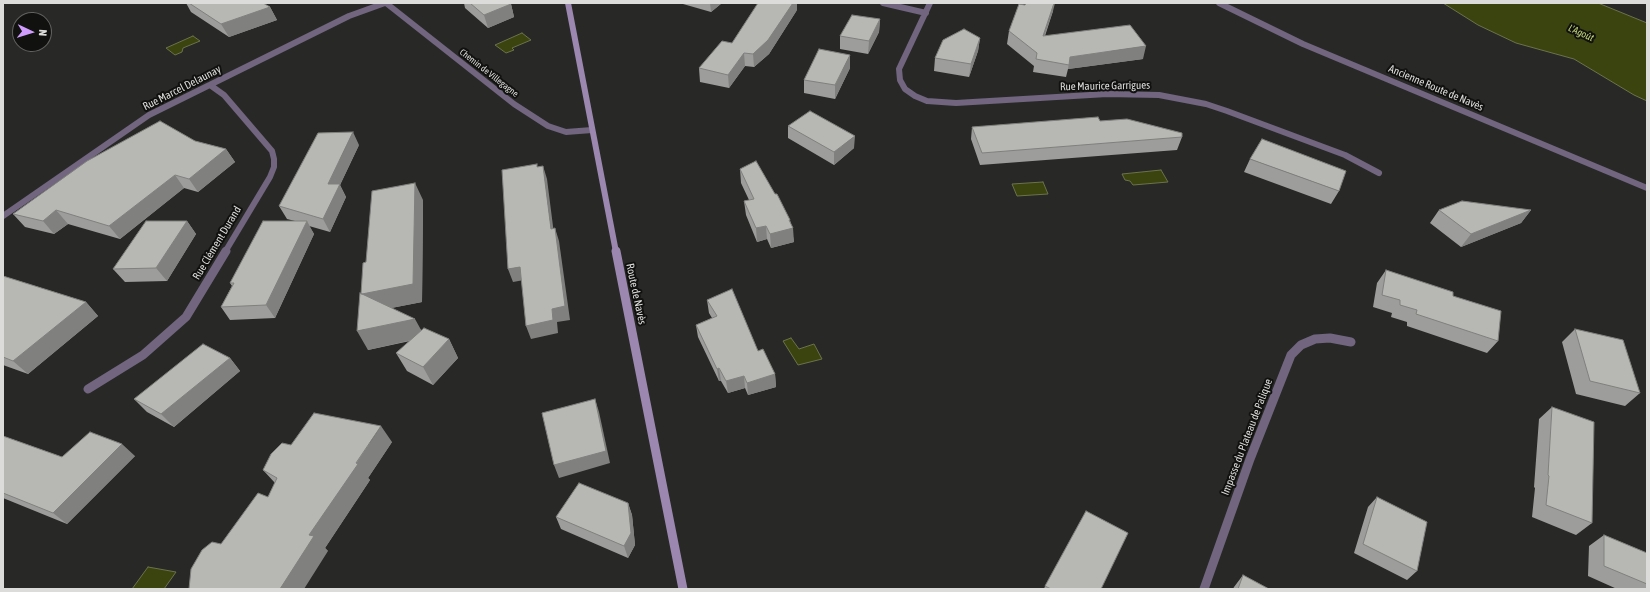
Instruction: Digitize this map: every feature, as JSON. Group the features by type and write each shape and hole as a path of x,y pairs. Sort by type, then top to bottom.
{"main road":[{"name":"Route de Navès","path":"568,3 683,589"}],"street":[{"name":"Rue Marcel Delaunay","path":"3,216 133,125 165,106 349,16 385,3"},
{"name":"Chemin de Villegagne","path":"385,3 514,104 548,126 566,132 592,130"},
{"path":"883,3 926,13"},
{"name":"Rue Maurice Garrigues","path":"930,3 899,69 900,80 906,89 915,96 928,101 956,103 1132,94 1159,95 1206,104 1227,111 1350,158 1378,173"},
{"name":"Ancienne Route de Navès","path":"1219,3 1303,44 1647,188"},
{"name":"Rue Clément Durand","path":"88,390 143,355 186,317 270,177 274,167 272,151 224,95 210,85"},
{"name":"Impasse du Plateau de Palique","path":"1204,589 1250,459 1291,355 1301,345 1315,339 1330,338 1351,342"}],"water":[{"name":"L'Agoût","path":"1443,3 1598,3 1647,23 1647,101 1634,95 1574,59 1516,43 1478,25"},
{"path":"522,33 531,40 512,48 514,50 506,53 495,45"},
{"path":"193,36 200,41 183,48 182,52 175,55 166,48"},
{"path":"1161,170 1168,182 1133,185 1130,181 1125,180 1122,174"},
{"path":"1043,182 1048,194 1017,196 1012,184"},
{"path":"791,338 799,349 814,344 822,359 798,365 783,341"},
{"path":"148,567 176,572 164,589 132,589"}],"building":[{"path":"189,3 263,3 270,7 221,24"},
{"path":"470,3 509,3 511,4 484,15"},
{"path":"758,3 793,3 768,40 753,54 744,53 728,75 699,68 722,41 732,43"},
{"path":"1026,3 1054,3 1043,36 1130,25 1146,46 1070,57 1069,65 1036,59 1037,53 1009,31 1019,4 1025,5"},
{"path":"852,15 880,19 869,41 840,36"},
{"path":"964,29 980,38 971,64 935,58 943,40"},
{"path":"819,49 850,55 835,85 804,80"},
{"path":"810,111 855,136 834,152 788,126"},
{"path":"1098,117 1100,121 1127,119 1182,133 1182,137 982,153 972,127"},
{"path":"160,121 195,141 226,149 189,179 175,175 109,226 56,210 43,221 13,214 87,161"},
{"path":"353,132 328,184 340,184 323,219 279,206 318,133"},
{"path":"1262,139 1346,171 1339,191 1250,159"},
{"path":"756,161 775,194 777,194 793,228 770,234 766,226 756,228 744,201 754,199 740,169"},
{"path":"537,164 537,167 543,166 551,229 555,228 565,306 552,309 553,320 526,326 520,267 508,269 502,170"},
{"path":"415,183 413,284 361,294 363,263 366,262 372,191"},
{"path":"1462,201 1531,210 1471,234 1439,210"},
{"path":"146,221 187,221 156,268 113,269"},
{"path":"263,221 307,221 266,305 221,307 234,283 230,283"},
{"path":"1386,270 1453,292 1453,296 1501,311 1498,341 1416,314 1417,310 1400,305 1400,300 1382,295"},
{"path":"3,276 86,302 13,361 3,357"},
{"path":"732,289 758,351 763,349 775,374 747,383 744,376 726,381 719,368 717,369 696,325 717,316 707,300"},
{"path":"360,293 415,319 357,331"},
{"path":"424,328 449,339 423,367 396,353"},
{"path":"1575,329 1623,340 1640,393 1590,381"},
{"path":"203,344 230,358 161,414 134,399"},
{"path":"595,399 606,451 554,465 542,413"},
{"path":"1552,407 1594,422 1592,523 1546,505 1549,476"},
{"path":"314,413 381,426 356,463 358,464 309,535 314,536 280,589 189,589 191,569 202,550 212,542 221,544 258,493 268,497 277,478 263,470 271,454 282,443 291,445"},
{"path":"90,432 122,444 53,513 3,493 3,436 62,457"},
{"path":"579,483 628,503 631,533 624,546 556,517"},
{"path":"1377,497 1427,522 1417,571 1363,544"},
{"path":"1086,511 1128,533 1101,589 1051,589 1045,586"},
{"path":"1604,535 1647,553 1647,584 1604,566"},
{"path":"1243,575 1269,589 1238,589"}]}
